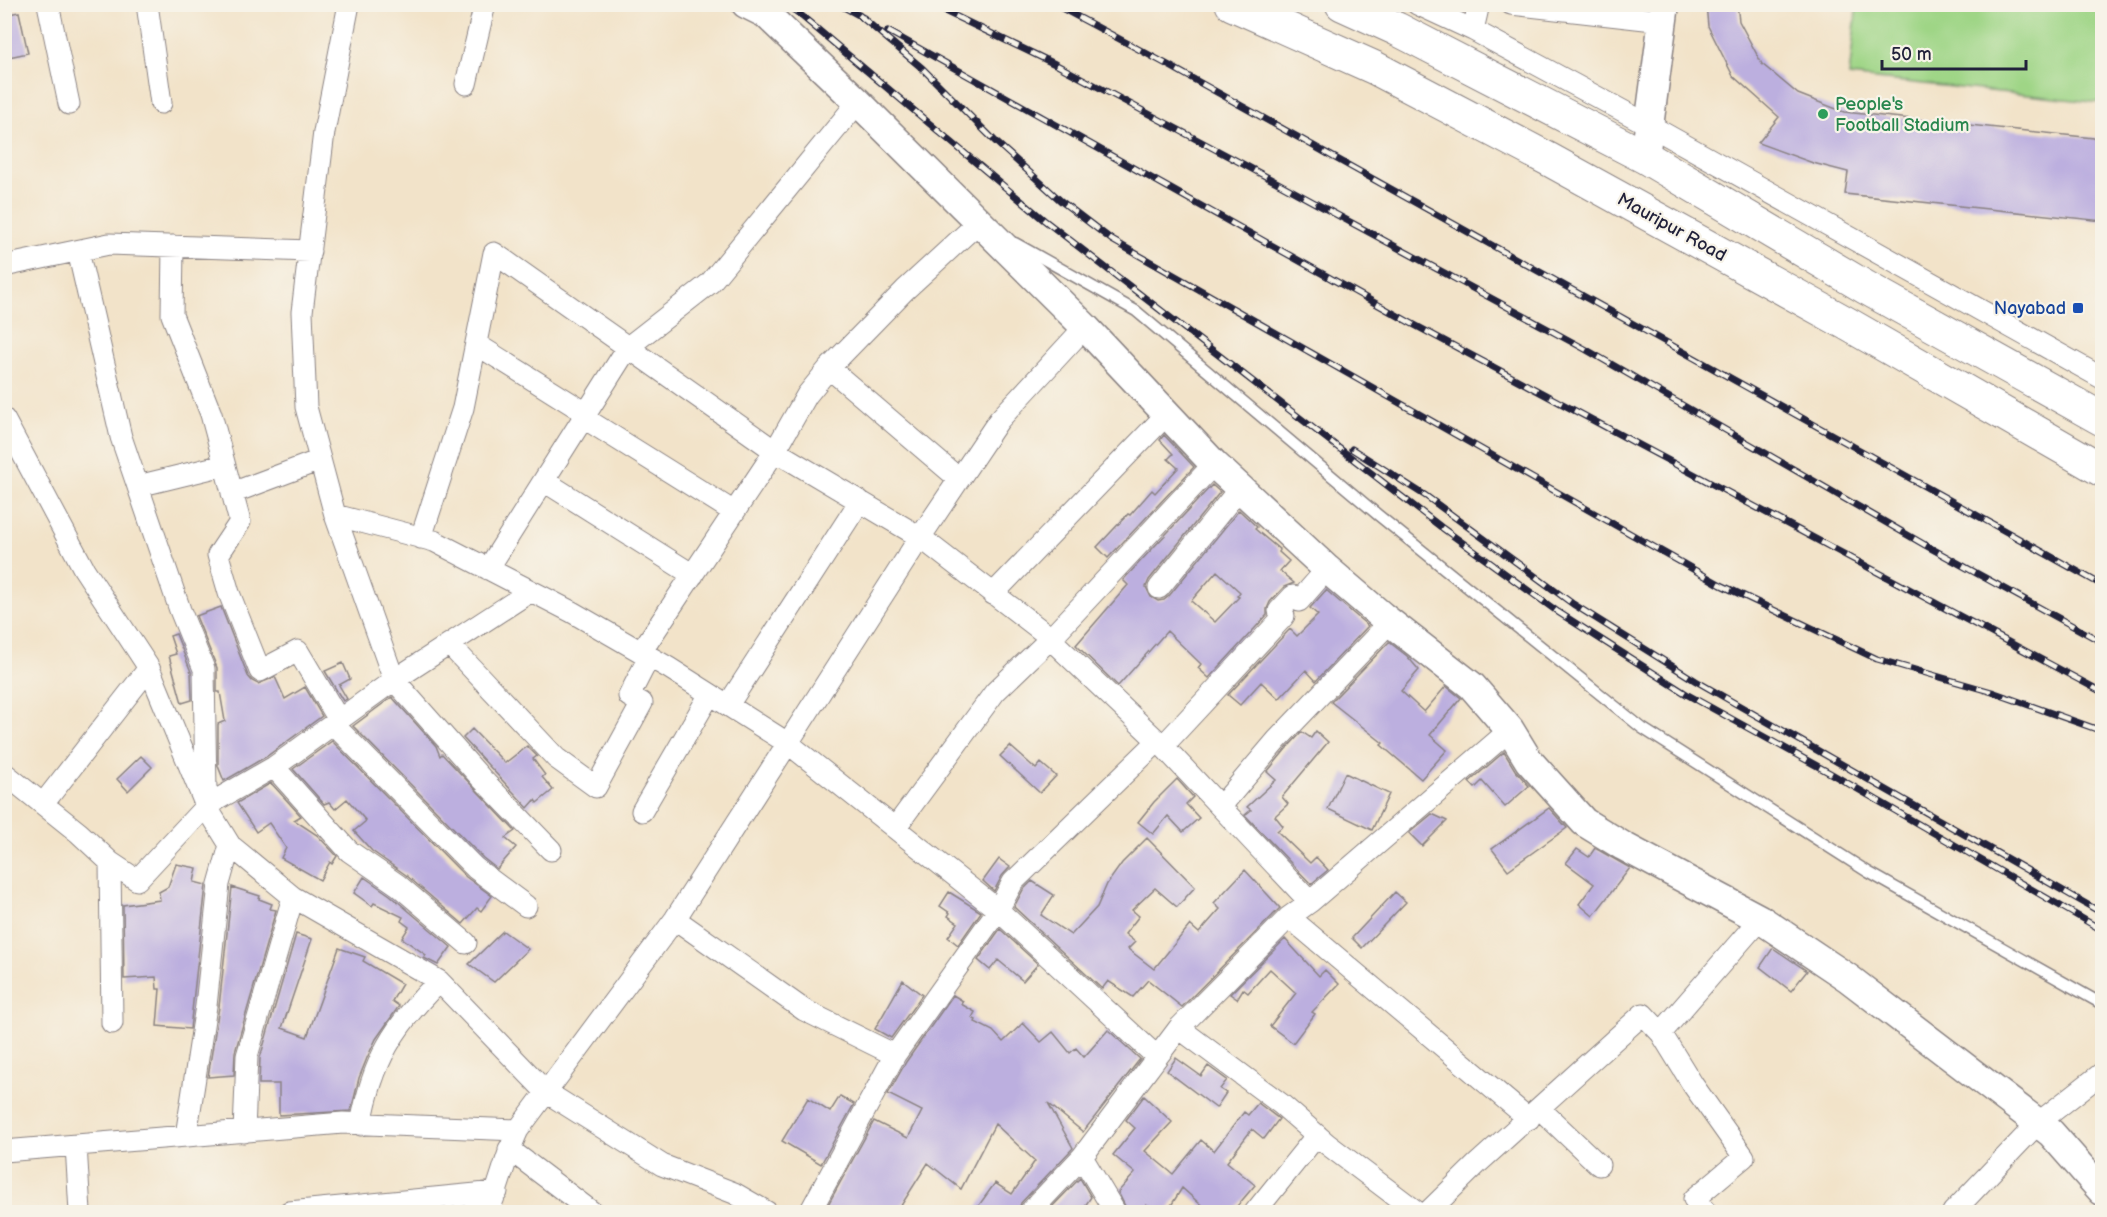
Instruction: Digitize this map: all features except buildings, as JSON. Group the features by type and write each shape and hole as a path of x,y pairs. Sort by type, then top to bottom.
{"highway":[{"name":"Mauripur Road","path":"1232,4 1375,68 1550,160 1846,323 2103,470"},
{"path":"1342,4 1397,29 1645,157 1865,287 2103,419"}],"street":[{"path":"48,4 69,104"},
{"path":"147,4 161,103"},
{"path":"349,4 324,132 302,312 306,407 335,515 394,680 481,778 551,850"},
{"path":"466,84 485,4"},
{"path":"746,4 766,14 858,102 1085,327 1214,464 1327,569 1472,686 1510,730 1529,761 1584,822 1633,852 1760,920 1848,978 2038,1122 2051,1133 2103,1191"},
{"path":"1417,4 1473,30 1649,125 2103,378"},
{"path":"1473,30 1479,4"},
{"path":"1511,4 1664,13 1645,157"},
{"path":"488,569 627,347 710,284 858,102"},
{"path":"449,644 555,758 596,787 642,704 629,696 645,654 693,575 775,451 807,395 829,368 905,290 979,222"},
{"path":"4,266 109,244 310,251"},
{"path":"172,246 172,315 211,414 240,522 218,555 229,593 261,671 298,651 336,722 475,868 526,906"},
{"path":"78,251 121,437 180,610 204,669 206,806"},
{"path":"421,538 463,408 494,254 775,451 920,537 1050,639 1161,743 1310,902"},
{"path":"488,1212 514,1139 546,1092 675,919 959,479 999,420 1085,327"},
{"path":"476,344 734,512"},
{"path":"829,368 959,479"},
{"path":"993,594 1167,414"},
{"path":"4,419 84,569 149,668 206,806 230,845 293,897 439,981 546,1092 663,1165 734,1193 767,1212"},
{"path":"232,493 320,460"},
{"path":"895,828 995,692 1050,639 1214,464"},
{"path":"138,486 224,465"},
{"path":"544,481 693,575"},
{"path":"1159,588 1240,488"},
{"path":"728,705 860,501"},
{"path":"335,515 434,541 572,612 645,654 789,744 998,910 1157,1057"},
{"path":"810,1212 895,1055 998,910 1013,882 1161,743 1284,616 1280,611 1293,596 1299,601 1327,569"},
{"path":"6,782 43,804 110,862 137,880 206,806 274,767 394,680 531,591"},
{"path":"1221,806 1277,740 1390,622"},
{"path":"43,804 149,668"},
{"path":"642,811 710,694"},
{"path":"1030,1212 1082,1156 1179,1028 1289,917 1310,902 1510,730"},
{"path":"274,767 349,851 398,885 466,943"},
{"path":"186,1136 206,1006 219,884 230,845"},
{"path":"110,862 112,1023"},
{"path":"244,1132 248,1056 293,897"},
{"path":"1289,917 1599,1165"},
{"path":"675,919 804,1010 895,1055"},
{"path":"1661,1033 1760,920"},
{"path":"361,1125 366,1094 383,1051 411,1008 439,981"},
{"path":"1428,1212 1477,1164 1643,1014 1661,1033 1693,1085 1744,1157 1694,1199 1706,1212"},
{"path":"1179,1028 1281,1104 1317,1135 1417,1212"},
{"path":"1953,1212 2038,1122 2103,1073"},
{"path":"4,1151 343,1123 514,1139 592,1212"},
{"path":"1255,1212 1317,1135"},
{"path":"76,1145 80,1212"},
{"path":"1082,1156 1115,1212"},
{"path":"289,1212 497,1192"}],"lane":[{"path":"979,222 1136,311 1378,514 1642,728 1869,872 2103,1004"}],"green space":[{"path":"1857,5 2102,5 2102,103 1849,76"}],"railway":[{"path":"785,4 1044,220 1441,527 1558,612 1688,695 1830,773 2102,930"},
{"path":"838,4 864,18"},
{"path":"930,4 1055,64 1585,349 1925,545 2102,642"},
{"path":"1054,4 1170,66 2102,585"},
{"path":"859,15 922,68 996,142 1061,201 1112,240 1721,585 1877,659 1992,692 2102,731"},
{"path":"888,31 1409,322 2102,692"},
{"path":"1352,449 1426,496 1573,604 1696,681 2102,913"}],"place":[{"name":"People's Football Stadium","path":"1823,114"},
{"name":"Nayabad","path":"2078,308"}]}
